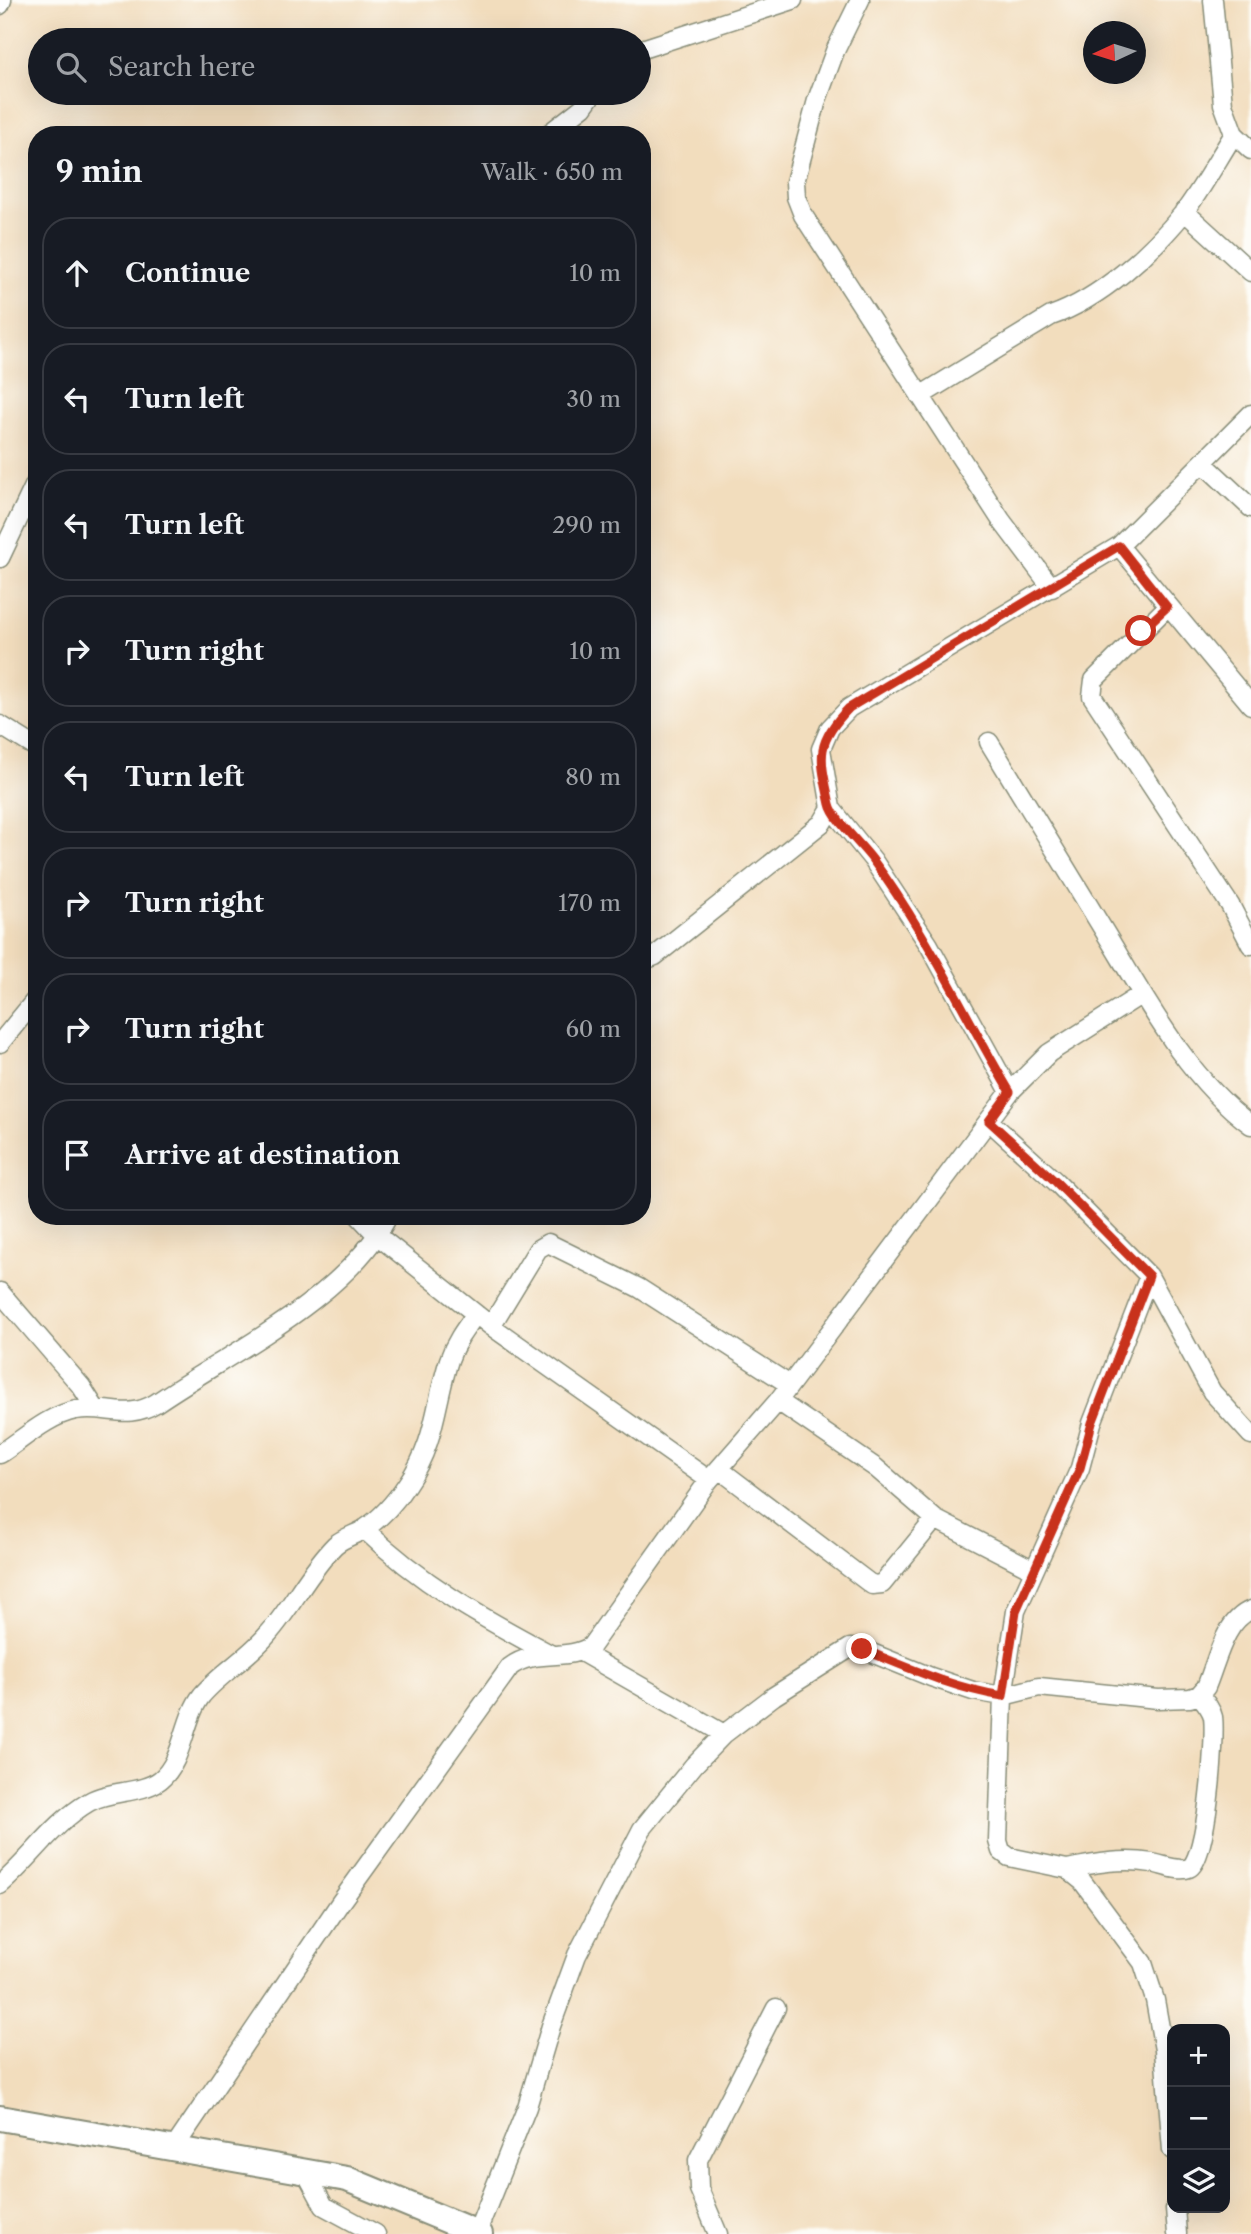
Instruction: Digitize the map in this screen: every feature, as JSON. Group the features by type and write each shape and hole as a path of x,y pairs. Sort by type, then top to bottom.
{"street":[{"path":"0,5 2,0"},
{"path":"651,46 793,0"},
{"path":"860,0 835,51 817,100 795,183 796,197 803,215 861,300 1001,520 1052,588"},
{"path":"1213,0 1223,104 1234,134 1251,150"},
{"path":"559,126 584,105"},
{"path":"920,396 1051,316 1074,308 1098,294 1184,211 1234,134"},
{"path":"1184,211 1251,272"},
{"path":"1010,1092 929,945 873,860 831,808 821,749 830,728 849,708 1119,546 1204,464 1251,414"},
{"path":"1204,464 1251,508"},
{"path":"0,558 28,499"},
{"path":"1119,546 1251,705"},
{"path":"1167,607 1094,680 1091,696 1230,905 1251,945"},
{"path":"0,725 28,742"},
{"path":"989,741 1142,994 1203,1080 1232,1111 1251,1125"},
{"path":"651,958 822,823 831,808"},
{"path":"174,2148 340,1903 394,1833 510,1667 526,1658 581,1652 591,1646 714,1475 778,1401 1010,1092 1049,1053 1142,994"},
{"path":"0,1043 28,1009"},
{"path":"989,1121 1056,1182 1149,1276 1212,1392 1251,1435"},
{"path":"368,1225 491,1326 714,1475 872,1585 883,1584 935,1519"},
{"path":"0,1454 50,1420 73,1411 95,1408 126,1414 143,1411 269,1331 319,1295 378,1236 384,1225"},
{"path":"491,1326 538,1249 548,1243 639,1288 790,1385"},
{"path":"1149,1276 1092,1423 1080,1468 1016,1611 1003,1696 998,1841 1001,1851 1009,1857 1068,1869 1124,1859 1181,1869 1190,1868 1197,1862 1205,1828 1213,1740 1213,1718 1209,1706 1199,1695"},
{"path":"0,1292 81,1385 95,1408"},
{"path":"0,1885 19,1869 53,1830 91,1801 158,1782 169,1770 193,1709 203,1694 243,1661 270,1633 336,1544 364,1529 391,1505 409,1482 437,1420 449,1361 458,1337 476,1314"},
{"path":"778,1401 876,1468 935,1519 1034,1570"},
{"path":"364,1529 401,1564 465,1609 550,1654"},
{"path":"0,2118 304,2169 347,2179 478,2233 527,2107 551,2026 578,1955 642,1829 694,1765 724,1734 774,1696 850,1648 862,1649 973,1691 1003,1696 1039,1687 1158,1699 1199,1695 1206,1687 1232,1624 1240,1615 1251,1610"},
{"path":"581,1652 724,1734"},
{"path":"1068,1869 1082,1881 1143,1963 1155,2000 1164,2050 1167,2088"},
{"path":"718,2234 699,2189 698,2160 776,2008"},
{"path":"304,2169 324,2206 376,2234"},
{"path":"1175,2213 1177,2234"}],"route":[{"path":"862,1649 930,1677 973,1691 1003,1696 1016,1611 1080,1468 1092,1423 1149,1276 1056,1182 989,1121 1010,1092 966,1019 929,945 873,860 831,808 821,749 830,728 849,708 953,644 1017,610 1119,546 1167,607 1141,631"}]}
